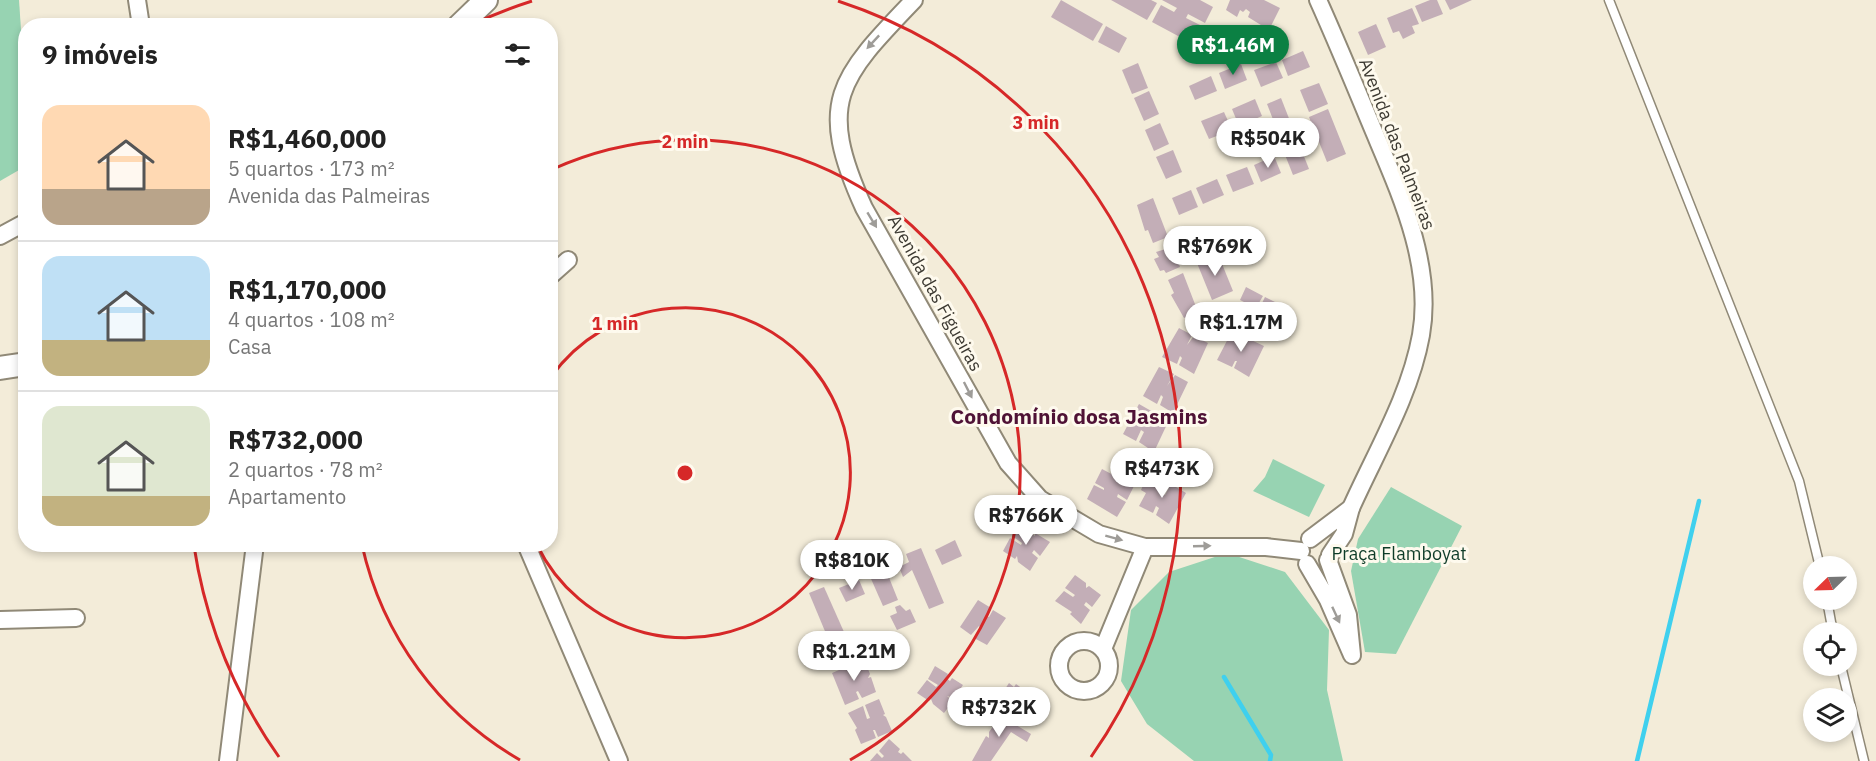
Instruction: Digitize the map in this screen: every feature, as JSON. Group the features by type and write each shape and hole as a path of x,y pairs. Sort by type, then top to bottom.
{"main road":[{"path":"467,18 486,0"},
{"path":"0,368 18,365"}],"street":[{"path":"137,0 140,18"},
{"name":"Avenida das Figueiras","path":"914,0 867,49 844,86 838,109 838,136 846,167 864,208 1008,463 1025,484 1063,515 1099,534 1145,547 1266,547 1306,552"},
{"name":"Avenida das Palmeiras","path":"1318,0 1408,218 1416,247 1423,316 1412,372 1398,409 1351,508 1344,534 1329,557"},
{"path":"0,236 18,226"},
{"path":"558,269 568,260"},
{"name":"Avenida das Palmeiras","path":"1306,552 1351,508"},
{"path":"1324,542 1348,615 1352,654 1306,552 1324,542"},
{"path":"1103,649 1145,547"},
{"path":"228,761 254,552"},
{"path":"529,552 619,761"},
{"path":"1306,552 1316,568 1329,557"},
{"path":"0,620 76,618"}],"lane":[{"path":"1609,0 1799,481 1817,556"},
{"path":"1843,676 1864,761"}],"green space":[{"path":"0,0 19,0 18,171 0,181"},
{"path":"1273,459 1325,485 1309,517 1253,491 1265,477"},
{"name":"Praça Flamboyat","path":"1391,487 1462,526 1396,654 1365,652 1351,571 1358,539"},
{"path":"1227,553 1285,572 1329,630 1327,690 1343,761 1194,761 1147,724 1121,681 1131,610 1169,572"}],"building":[{"path":"1061,0 1103,24 1093,41 1051,17"},
{"path":"1111,0 1151,0 1157,3 1147,20"},
{"path":"1162,0 1200,0 1213,7 1205,23 1188,14 1186,18 1202,26 1193,44 1152,22 1161,5 1174,12 1177,8"},
{"path":"1230,0 1264,0 1280,8 1269,30 1248,17 1250,12 1246,9 1243,12 1240,10 1237,17 1226,10"},
{"path":"1430,0 1437,0 1443,14 1422,22 1415,6"},
{"path":"1445,0 1472,0 1450,10"},
{"path":"1412,8 1419,24 1412,26 1415,33 1403,39 1399,31 1393,33 1387,18"},
{"path":"1376,24 1386,47 1368,55 1358,32"},
{"path":"1106,26 1127,38 1119,53 1098,42"},
{"path":"1303,51 1310,67 1288,76 1282,60"},
{"path":"1276,62 1283,78 1261,87 1254,70"},
{"path":"1138,63 1148,88 1132,94 1122,70"},
{"path":"1241,64 1247,80 1225,89 1219,73"},
{"path":"1211,76 1217,91 1195,100 1189,86"},
{"path":"1319,83 1328,104 1309,112 1300,90"},
{"path":"1149,91 1159,114 1144,121 1134,98"},
{"path":"1281,98 1290,121 1276,127 1267,104"},
{"path":"1255,99 1262,116 1239,126 1232,109"},
{"path":"1328,109 1346,154 1327,162 1309,117"},
{"path":"1224,112 1232,130 1209,139 1201,121"},
{"path":"1160,123 1169,144 1154,151 1145,130"},
{"path":"1292,126 1309,169 1293,175 1276,132"},
{"path":"1173,150 1182,172 1166,179 1156,157"},
{"path":"1274,156 1281,173 1261,182 1254,165"},
{"path":"1247,167 1254,184 1233,192 1226,175"},
{"path":"1217,179 1224,195 1203,204 1196,188"},
{"path":"1191,190 1198,207 1179,215 1172,198"},
{"path":"1153,198 1168,237 1153,243 1148,230 1145,231 1137,205"},
{"path":"1172,247 1180,267 1166,273 1164,270 1160,271 1154,259 1159,257 1156,252"},
{"path":"1218,254 1233,291 1212,300 1197,263"},
{"path":"1183,273 1198,312 1184,318 1171,295 1174,293 1168,280"},
{"path":"1246,287 1263,296 1256,308 1259,309 1265,297 1279,304 1264,339 1247,330 1252,322 1249,320 1244,328 1230,323 1238,306 1242,307 1244,302 1240,300"},
{"path":"1179,328 1192,335 1187,345 1194,336 1208,343 1194,374 1179,365 1182,358 1180,356 1177,364 1162,357"},
{"path":"1232,331 1247,338 1243,350 1249,339 1264,346 1249,377 1234,368 1237,361 1232,367 1217,360"},
{"path":"1159,367 1174,374 1167,386 1175,375 1188,382 1173,413 1160,405 1163,397 1161,395 1157,404 1143,396"},
{"path":"1139,404 1153,412 1149,419 1151,420 1155,413 1169,420 1154,452 1139,442 1144,432 1141,430 1136,441 1123,434"},
{"path":"1102,469 1134,486 1127,500 1118,494 1117,497 1126,502 1117,517 1087,499 1094,485 1104,490 1095,483"},
{"path":"1155,476 1169,483 1163,494 1165,495 1171,484 1186,493 1169,524 1156,515 1159,508 1156,506 1153,513 1139,506 1146,493 1141,490 1145,481 1151,484"},
{"path":"1022,522 1034,531 1032,534 1035,536 1035,533 1050,542 1040,556 1034,550 1032,553 1038,558 1030,571 1018,562 1017,556 1015,559 1003,551 1010,538 1021,545 1022,543 1012,536"},
{"path":"955,540 962,556 942,565 935,550"},
{"path":"921,548 944,603 929,609 912,570 903,577 899,567 909,562 906,554"},
{"path":"884,565 898,600 883,606 868,572"},
{"path":"1075,575 1086,583 1086,588 1089,586 1101,595 1092,607 1086,602 1084,605 1090,610 1081,624 1070,614 1072,612 1055,601 1064,591 1073,597 1075,595 1065,588"},
{"path":"859,580 865,594 846,602 839,588"},
{"path":"824,587 848,641 832,648 809,593"},
{"path":"978,600 991,608 987,616 989,617 993,610 1006,618 987,645 974,638 981,628 979,626 971,635 960,627"},
{"path":"900,605 906,611 910,609 916,622 897,630 890,616 897,613 895,607"},
{"path":"864,659 870,674 868,678 871,677 876,692 862,698 858,691 856,692 859,699 845,705 832,673 846,667 852,679 854,678 848,666"},
{"path":"935,666 948,674 946,678 950,681 952,678 963,685 954,698 947,696 953,701 944,713 933,704 931,699 929,701 917,693 927,680 936,687 938,685 928,679"},
{"path":"1009,683 1014,687 1016,684 1048,707 1038,721 1030,715 1023,723 1017,708 1001,695"},
{"path":"879,699 885,714 883,715 892,731 878,737 873,730 876,738 861,744 855,730 857,728 848,713 863,706 867,719 870,718 865,705"},
{"path":"1007,713 1018,722 1016,725 1031,734 1027,742 1011,732 991,761 972,761 986,736 989,738 989,732"},
{"path":"889,739 900,749 898,752 901,754 903,752 912,761 870,761 877,753 882,758 884,756 879,751"}],"waterway":[{"path":"1637,761 1699,501"},
{"path":"1224,677 1271,755 1270,761"}],"district":[{"name":"Condomínio dosa Jasmins","path":"1079,417"}]}
